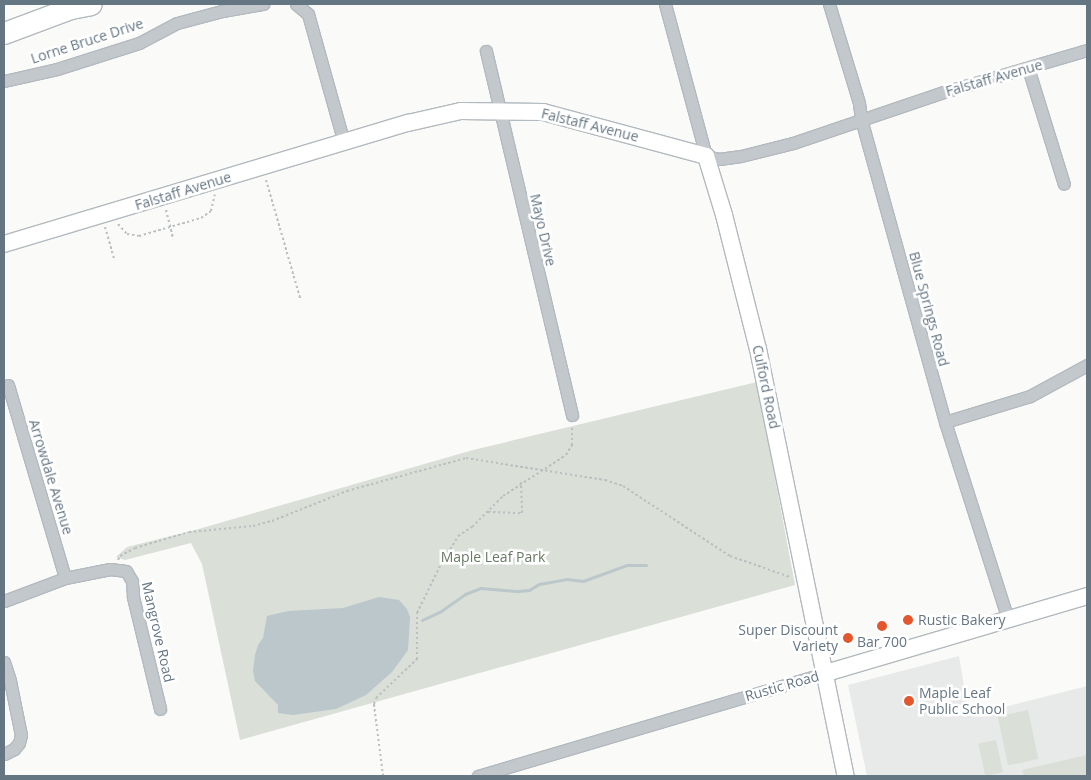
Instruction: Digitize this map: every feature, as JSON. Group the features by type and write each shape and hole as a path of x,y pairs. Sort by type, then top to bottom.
{"highway":[{"path":"4,33 71,8 92,4"}],"street":[{"name":"Lorne Bruce Drive","path":"4,81 57,69 138,43 177,23 222,11 263,4"},
{"path":"296,4 308,14 344,143"},
{"name":"Culford Road","path":"665,4 748,305 846,776"},
{"name":"Blue Springs Road","path":"829,4 859,103 861,119 945,422 1008,619"},
{"name":"Falstaff Avenue","path":"5,240 408,123 461,110 543,112 719,159 741,156 793,143 861,119 1087,50"},
{"name":"Mayo Drive","path":"486,51 572,415"},
{"path":"1028,68 1064,184"},
{"path":"945,422 1030,396 1087,365"},
{"name":"Arrowdale Avenue","path":"8,386 65,578"},
{"path":"4,601 65,578 114,569"},
{"name":"Mangrove Road","path":"114,569 126,571 132,581 133,597 160,709"},
{"name":"Rustic Road","path":"478,776 1087,596"},
{"path":"4,662 10,681 21,735 19,743 14,749 4,754"}],"path":[{"path":"265,178 300,298"},
{"path":"117,224 127,234 139,236 201,218 211,211 215,194"},
{"path":"166,208 173,239"},
{"path":"105,227 115,261"},
{"path":"383,776 374,711 376,698 417,659 417,613 442,562 458,536 472,527 486,512 522,482 560,460 570,450 572,445 572,415"},
{"path":"114,569 120,556 135,548 189,532 263,524 347,491 466,458 482,462 589,476 623,486 730,556 776,574 806,577"},
{"path":"486,512 522,513 522,482"}],"shaded area":[{"path":"379,597 399,600 407,609 410,617 408,650 392,672 366,695 336,709 293,715 278,713 278,705 255,681 253,671 255,655 258,645 263,638 267,616 288,611 343,608"},
{"name":"Maple Leaf Public School","path":"959,656 969,716 1087,686 1087,776 867,776 848,685"}],"green space":[{"name":"Maple Leaf Park","path":"757,382 795,585 240,740 202,564 191,543 125,560 116,557 127,547 195,530 473,450"},
{"path":"1028,710 1038,759 1008,765 998,716"},
{"path":"996,740 1003,772 985,776 978,744"},
{"path":"1087,755 1087,776 1024,776 1022,770"}],"waterway":[{"path":"422,620 441,611 465,594 481,588 529,590 539,584 567,579 583,581 627,565 646,565"}],"place":[{"name":"Rustic Bakery","path":"908,620"},
{"name":"Bar 700","path":"882,626"},
{"name":"Super Discount Variety","path":"848,638"},
{"name":"Maple Leaf Public School","path":"909,701"}]}
